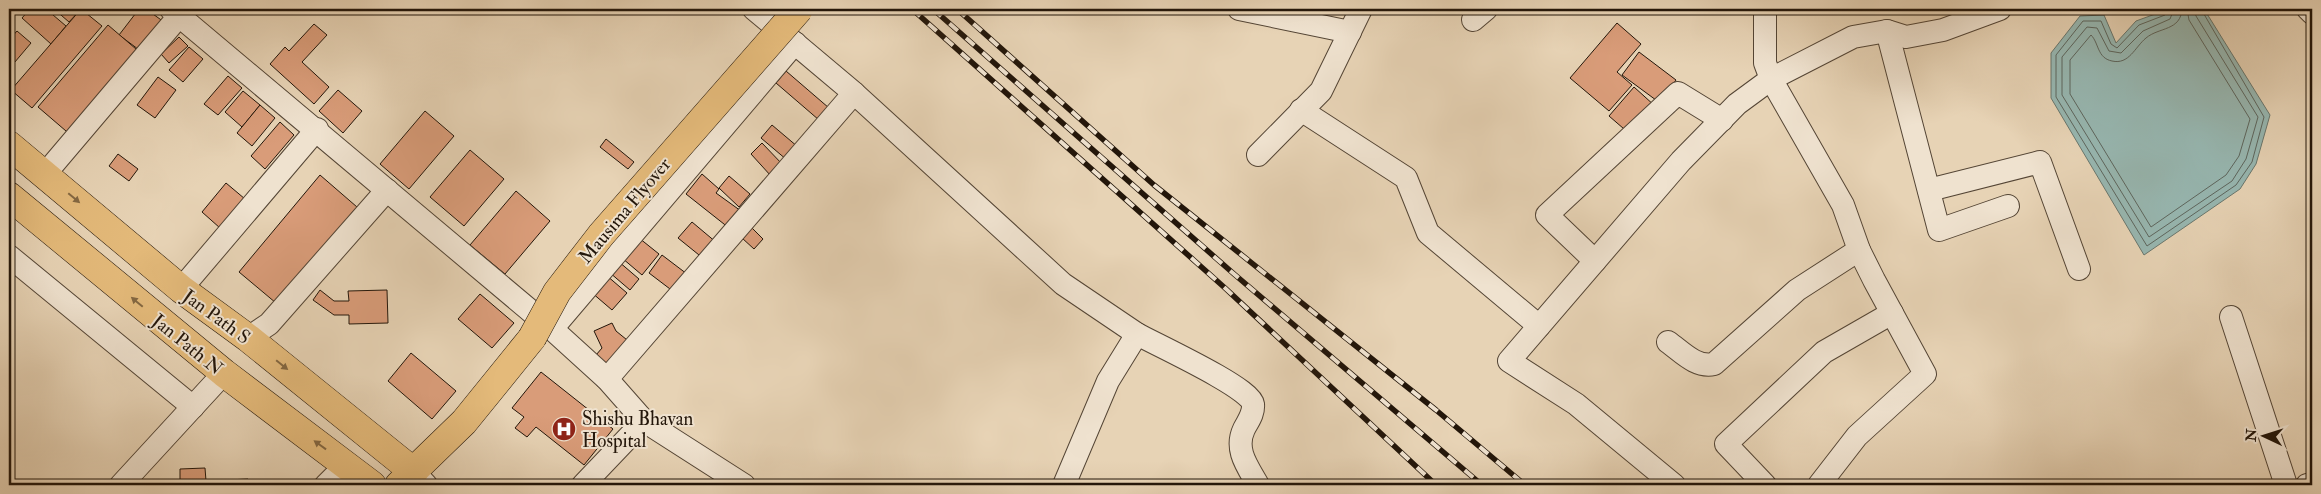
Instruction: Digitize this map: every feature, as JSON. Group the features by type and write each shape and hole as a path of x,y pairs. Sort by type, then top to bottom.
{"main road":[{"name":"Mausima Flyover","path":"413,481 542,333 557,292 601,236 799,9"},
{"name":"Jan Path S","path":"9,145 181,289 248,338 370,437 413,481"},
{"name":"Jan Path N","path":"9,196 224,373 347,464 372,485"},
{"path":"347,464 370,437"}],"street":[{"path":"754,9 854,93 1063,284 1137,334 1243,391 1253,404 1252,416 1240,441 1241,454 1258,485"},
{"path":"1239,9 1350,32"},
{"path":"1258,155 1300,110 1321,91 1361,9"},
{"path":"1766,9 1766,63 1771,79 1843,205 1859,250 1925,374 1857,436 1820,485"},
{"path":"1674,485 1576,404 1509,361 1681,161 1737,104 1771,79 1853,38 1887,31 1906,37 1943,30 2000,9"},
{"path":"2308,9 2312,13"},
{"path":"45,174 178,11 387,190 542,333 608,379 644,420 744,485"},
{"path":"1887,31 1939,230 2008,206"},
{"path":"542,333 795,43"},
{"path":"608,379 854,93"},
{"path":"1595,261 1547,215 1678,94 1722,120"},
{"path":"1300,110 1406,178 1428,233 1539,326"},
{"path":"181,289 317,129"},
{"path":"1929,190 2040,162 2080,269"},
{"path":"248,338 269,324 387,190"},
{"path":"1668,342 1695,362 1707,366 1714,364 1797,290 1859,250"},
{"path":"9,256 193,406"},
{"path":"1765,485 1726,444 1824,352 1892,313"},
{"path":"2231,317 2286,485"},
{"path":"1064,485 1108,382 1137,334"},
{"path":"121,485 224,373"},
{"path":"583,485 644,420"},
{"path":"326,485 347,464"},
{"path":"2308,485 2312,484"}],"water":[{"path":"2169,9 2204,9 2270,115 2256,164 2240,189 2144,255 2051,98 2051,53 2080,16 2104,15 2116,43 2136,21"}],"building":[{"path":"30,9 46,9 66,26 51,44 22,18"},
{"path":"54,9 81,9 69,22"},
{"path":"81,9 102,26 32,108 11,90"},
{"path":"139,9 146,9 164,22 142,52 119,35"},
{"path":"1617,23 1641,44 1617,72 1632,85 1609,111 1570,78"},
{"path":"314,24 327,35 302,62 329,87 314,104 270,64 285,47 289,51"},
{"path":"108,25 143,55 73,137 38,107"},
{"path":"17,31 31,43 9,69 9,40"},
{"path":"179,37 188,46 169,63 161,54"},
{"path":"189,47 203,59 183,82 169,70"},
{"path":"1639,52 1676,80 1660,103 1622,75"},
{"path":"786,71 829,108 819,120 776,83"},
{"path":"228,76 242,88 218,115 204,104"},
{"path":"158,77 176,90 155,118 137,105"},
{"path":"1634,87 1655,106 1631,135 1609,116"},
{"path":"338,90 362,111 343,133 319,111"},
{"path":"243,91 260,105 242,127 225,112"},
{"path":"260,105 275,118 252,146 237,133"},
{"path":"425,111 454,136 409,189 380,164"},
{"path":"280,122 294,135 265,169 251,156"},
{"path":"772,125 798,147 787,160 761,138"},
{"path":"606,139 634,162 628,169 600,147"},
{"path":"762,143 783,165 771,176 751,154"},
{"path":"470,150 504,179 464,226 430,197"},
{"path":"118,154 138,169 129,181 109,166"},
{"path":"702,174 719,189 716,193 741,211 729,228 686,194"},
{"path":"320,175 357,207 276,303 239,272"},
{"path":"729,176 750,194 739,207 719,188"},
{"path":"226,183 245,199 220,228 202,212"},
{"path":"516,191 550,221 505,274 470,245"},
{"path":"692,222 717,243 704,259 678,238"},
{"path":"752,228 763,239 754,249 742,238"},
{"path":"639,238 659,254 642,275 622,258"},
{"path":"662,255 687,274 674,292 649,273"},
{"path":"618,261 639,279 630,290 609,272"},
{"path":"606,275 627,293 612,310 591,292"},
{"path":"320,290 334,301 349,301 348,291 387,290 388,323 349,324 349,315 334,315 313,300"},
{"path":"480,294 514,323 492,348 458,319"},
{"path":"612,323 616,331 632,344 611,368 596,355 602,348 594,331"},
{"path":"411,353 456,391 432,419 388,381"},
{"path":"541,372 613,429 584,465 536,427 527,437 515,428 524,417 512,408"},
{"path":"205,468 206,481 248,479 248,485 180,485 180,469"}],"railway":[{"path":"912,9 1225,288 1436,485"},
{"path":"933,9 1234,274 1482,485"},
{"path":"957,9 1154,185 1436,410 1525,485"}],"place":[{"name":"Shishu Bhavan Hospital","path":"564,429"}]}
